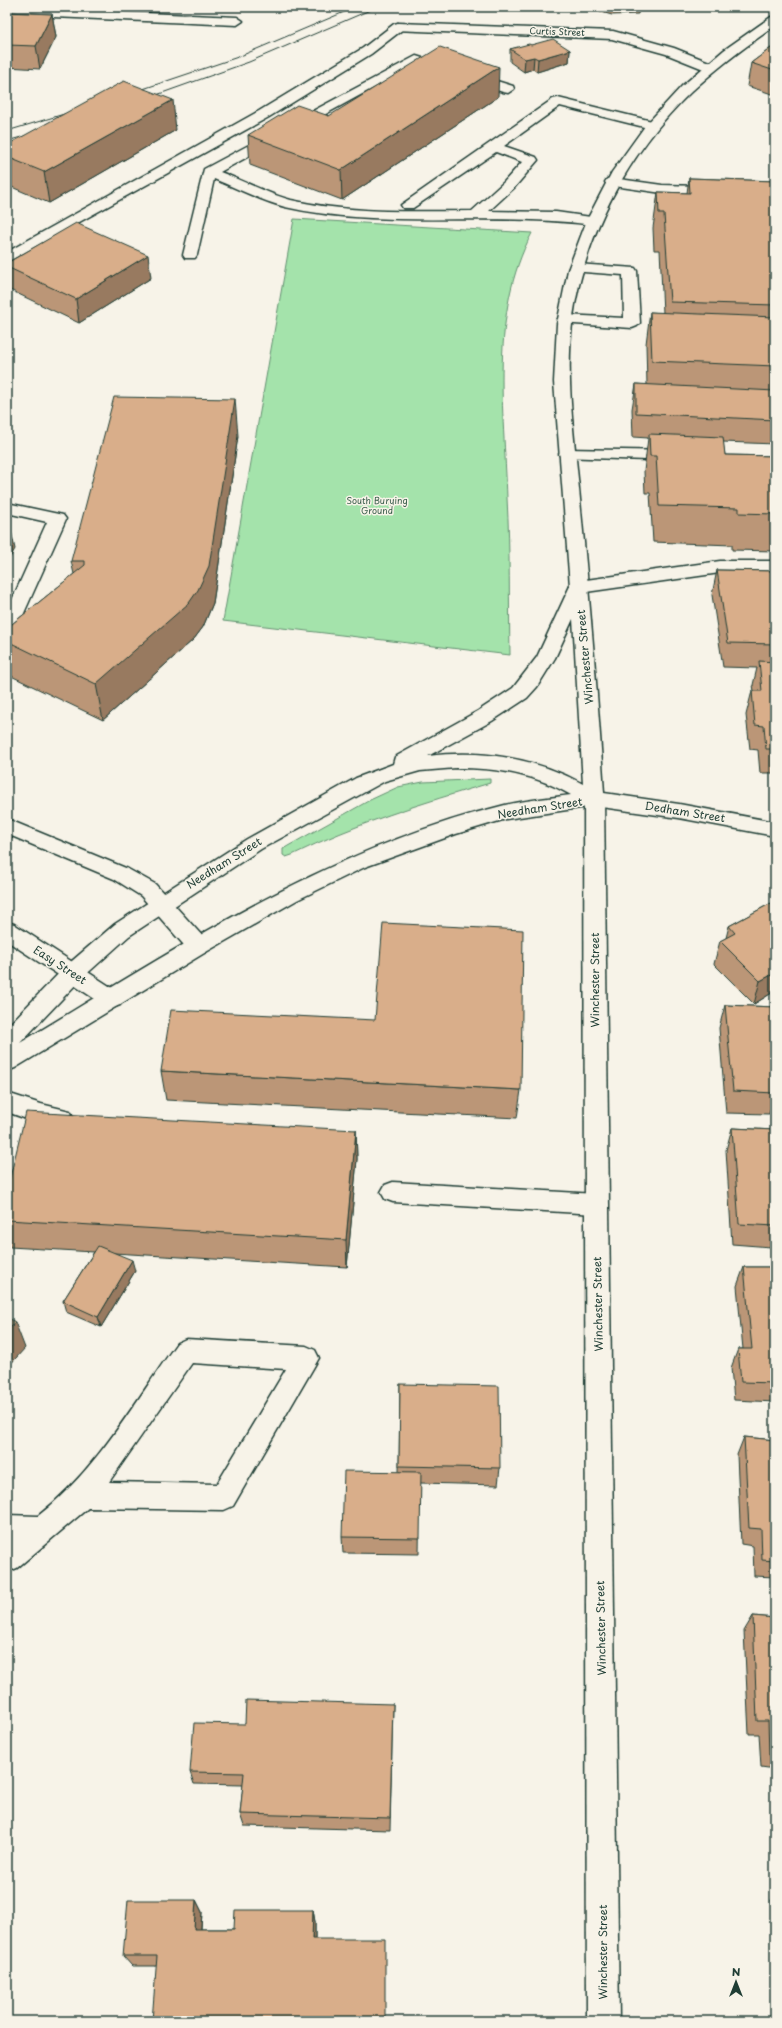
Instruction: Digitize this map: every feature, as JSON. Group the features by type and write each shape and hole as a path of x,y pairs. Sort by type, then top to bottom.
{"main road":[{"path":"7,11 39,10 237,21"},
{"name":"Winchester Street","path":"603,2021 594,799 590,718 567,454 562,371 565,320 576,268 593,221 612,182 652,125 669,105 710,67 775,20"},
{"name":"Curtis Street","path":"7,258 264,114 367,51 398,27 613,35 665,50 710,67"},
{"path":"190,255 209,172 416,60 508,89"},
{"path":"408,205 558,102 652,125"},
{"path":"476,215 509,185 531,160 494,147"},
{"path":"209,172 286,203 337,212 389,215 556,216 593,221"},
{"path":"612,182 662,189 775,192"},
{"path":"565,320 632,323 630,270 576,268"},
{"path":"567,454 690,456"},
{"path":"7,508 57,519 7,631"},
{"path":"363,783 485,716 520,693 530,682 546,658 579,587 720,567 775,568"},
{"name":"Needham Street","path":"7,1042 73,973 110,940 160,904 254,844 363,783 402,768 426,763 466,761 527,768 545,774 571,786 594,799"},
{"name":"Needham Street","path":"7,1062 112,1000 198,946 312,883 358,862 416,839 506,812 594,799"},
{"name":"Dedham Street","path":"594,799 679,810 775,829"},
{"path":"7,826 133,880 148,890 198,946"},
{"name":"Easy Street","path":"7,930 112,1000"},
{"path":"7,1102 47,1116 87,1120"},
{"path":"393,1192 596,1204"},
{"path":"7,1558 42,1530 81,1495 104,1467 186,1351 306,1358 224,1498 81,1495"},
{"path":"7,1528 42,1530"}],"green space":[{"name":"South Burying Ground","path":"294,219 532,233 518,264 510,296 504,329 502,363 502,397 509,537 510,655 223,621"},
{"path":"490,779 490,783 439,798 364,824 340,833 292,855 286,857 283,855 283,849 288,846 370,800 398,787 423,782"}],"building":[{"path":"7,12 52,14 36,46 7,45"},
{"path":"553,39 570,50 538,59 534,57 525,59 510,49 529,44 531,45"},
{"path":"775,45 775,71 751,63"},
{"path":"440,47 499,67 341,170 248,135 297,105 329,116"},
{"path":"124,81 173,100 44,172 7,157 7,145"},
{"path":"689,178 775,181 775,305 670,302 664,214 659,214 658,192 690,193"},
{"path":"76,223 148,255 76,299 7,267 7,263"},
{"path":"650,312 775,317 775,366 652,361"},
{"path":"636,384 775,391 775,420 636,413"},
{"path":"114,397 235,399 209,566 198,590 189,603 96,684 7,641 7,628 85,565 85,561 71,561"},
{"path":"649,434 723,437 725,455 775,456 775,514 739,513 739,508 659,506 656,456 650,456"},
{"path":"717,570 775,571 775,644 728,643"},
{"path":"759,661 775,662 775,749 766,749 764,726 755,725 752,691 762,691"},
{"path":"775,901 775,973 760,981 720,941 735,933 729,926"},
{"path":"383,923 523,930 521,1090 161,1071 171,1010 375,1020"},
{"path":"725,1005 775,1007 775,1070 773,1070 775,1093 733,1091"},
{"path":"26,1112 356,1130 346,1240 7,1220 7,1190"},
{"path":"732,1128 775,1130 775,1226 739,1224"},
{"path":"98,1246 132,1260 98,1317 63,1301"},
{"path":"744,1267 775,1267 775,1383 741,1382 738,1349 752,1349"},
{"path":"7,1317 15,1322 7,1331"},
{"path":"400,1384 499,1386 500,1468 399,1466"},
{"path":"744,1437 775,1440 775,1561 762,1560 761,1529 749,1528"},
{"path":"344,1471 421,1472 420,1538 342,1537"},
{"path":"753,1616 775,1618 775,1756 769,1755 768,1721 757,1721"},
{"path":"246,1700 393,1704 390,1818 240,1814 244,1773 190,1772 194,1723 245,1724"},
{"path":"128,1900 196,1900 194,1929 234,1929 235,1910 313,1910 312,1939 385,1939 385,2021 152,2021 157,1956 123,1956"}],"tram line":[{"path":"134,92 238,57 356,7"},
{"path":"148,98 249,62 377,7"},
{"path":"7,131 71,112"},
{"path":"7,141 32,134"}]}
